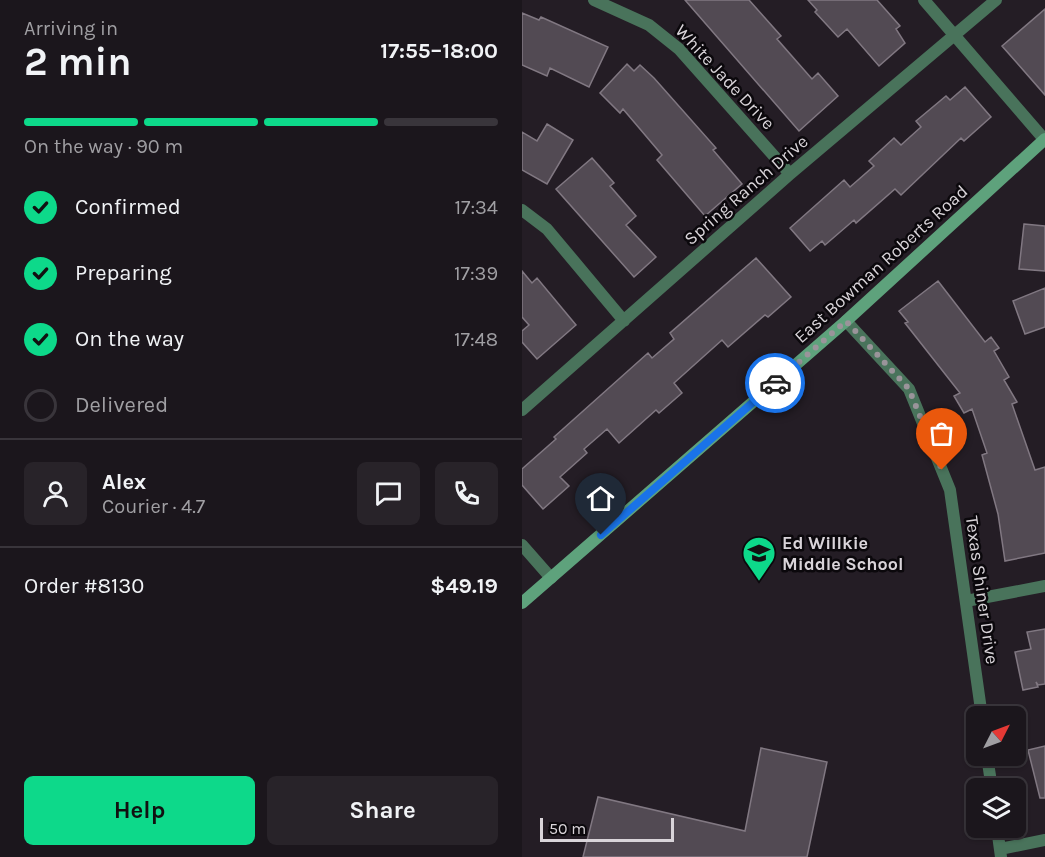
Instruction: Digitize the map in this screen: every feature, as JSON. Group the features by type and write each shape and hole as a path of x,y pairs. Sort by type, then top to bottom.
{"street":[{"name":"White Jade Drive","path":"594,0 649,26 679,49 790,174"},
{"path":"924,0 1045,139"},
{"name":"Spring Ranch Drive","path":"522,410 790,174 996,0"},
{"name":"East Bowman Roberts Road","path":"522,603 846,321 1045,139"},
{"path":"522,210 547,229 624,321"},
{"name":"Texas Shiner Drive","path":"846,321 909,389 950,490 980,706"},
{"path":"522,545 551,578"},
{"path":"966,601 1045,586"},
{"path":"999,838 1001,853 1045,840"}],"building":[{"path":"685,0 749,0 781,36 777,39 812,79 818,73 838,96 799,131"},
{"path":"808,0 877,0 900,26 896,29 905,43 879,66 847,29 838,37 815,12 817,10"},
{"path":"1045,9 1045,95 1002,46"},
{"path":"522,13 539,20 541,17 608,47 589,87 550,68 547,76 522,65"},
{"path":"627,64 634,71 640,65 654,78 716,148 713,150 742,184 705,216 657,160 662,155 623,109 620,113 600,93"},
{"path":"965,87 991,117 964,141 961,138 901,195 895,189 856,223 854,220 825,245 822,241 810,251 790,228 844,180 850,187 874,166 869,161 894,138 901,145 921,127 916,121 946,96 950,100"},
{"path":"547,124 573,140 547,184 522,170 522,132 537,141"},
{"path":"592,158 614,183 610,186 636,216 626,225 656,257 634,277 556,189"},
{"path":"1024,224 1045,226 1045,271 1019,269"},
{"path":"756,258 791,297 768,317 765,315 728,347 722,340 674,383 682,393 659,413 656,410 619,443 607,429 584,449 587,453 560,477 569,486 543,509 522,485 522,469 556,439 554,437 648,353 652,358 674,339 670,333"},
{"path":"522,271 532,283 537,278 576,325 537,359 522,342 522,331 529,325 522,317"},
{"path":"938,281 985,342 991,337 999,348 994,351 1009,377 1004,380 1017,402 1012,404 1035,470 1045,467 1045,553 1005,561 998,514 982,455 987,453 972,409 964,413 954,396 960,393 905,323 908,322 899,311"},
{"path":"1045,288 1045,327 1025,334 1013,301"},
{"path":"1045,629 1045,684 1038,685 1036,682 1038,687 1023,690 1015,652 1031,649 1027,632"},
{"path":"1045,746 1045,798 1040,798 1028,750"},
{"path":"761,748 827,762 807,857 583,857 598,797 745,831"}],"way so far":[{"path":"775,383 846,321 909,389 942,470"}],"place":[{"name":"Ed Willkie Middle School","path":"759,582"}],"route":[{"path":"601,535 775,383"}]}
